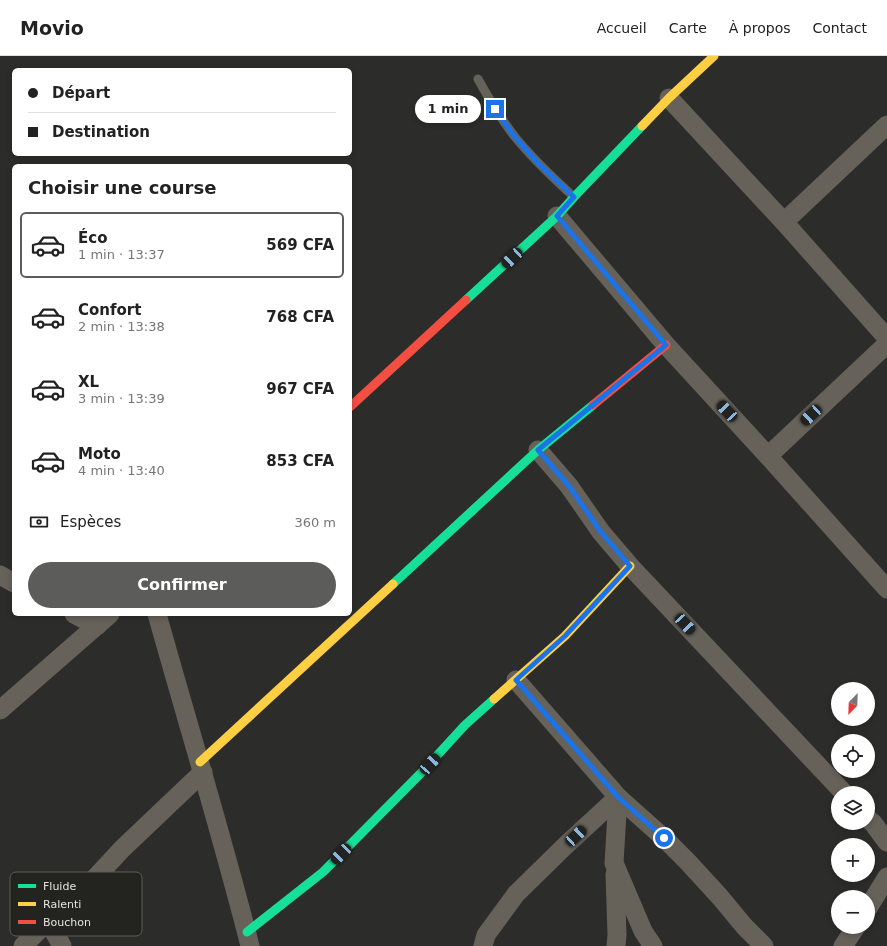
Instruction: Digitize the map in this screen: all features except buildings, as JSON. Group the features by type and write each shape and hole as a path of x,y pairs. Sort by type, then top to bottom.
{"street":[{"path":"352,405 557,216 669,98 714,56"},
{"path":"669,98 784,222 887,338"},
{"path":"784,222 887,125"},
{"path":"557,216 666,345 887,589"},
{"path":"768,456 887,344"},
{"path":"101,872 202,767 538,450 666,345"},
{"path":"538,450 569,486 601,532 630,566 837,786"},
{"path":"158,616 202,767 249,939 323,872 421,773 466,725 565,636 630,566"},
{"path":"0,575 12,582"},
{"path":"84,616 103,620"},
{"path":"0,710 103,620"},
{"path":"516,680 618,797 664,838 687,861 744,926 764,946"},
{"path":"616,946 617,935 614,863 618,797"},
{"path":"483,946 486,935 516,894 618,797"},
{"path":"875,827 887,842"},
{"path":"614,863 643,931 654,946"},
{"path":"875,896 887,876"},
{"path":"842,946 851,934"},
{"path":"23,946 33,936"},
{"path":"56,936 62,946"}],"lane":[{"path":"478,79 495,109 514,136 539,164 574,197"}],"traffic: fast":[{"path":"466,300 557,216 642,126"},
{"path":"393,584 538,450 593,405"},
{"path":"247,932 323,872 421,773 465,725 494,699"}],"traffic: slow":[{"path":"642,126 669,98 714,56"},
{"path":"494,699 565,636 630,566"},
{"path":"200,762 393,584"}],"traffic: jam":[{"path":"352,405 466,300"},
{"path":"593,405 666,345"}],"route":[{"path":"495,109 514,136 539,164 574,197 557,216 666,345 538,450 569,486 601,532 630,566 565,636 516,680 618,797 664,838"}]}
